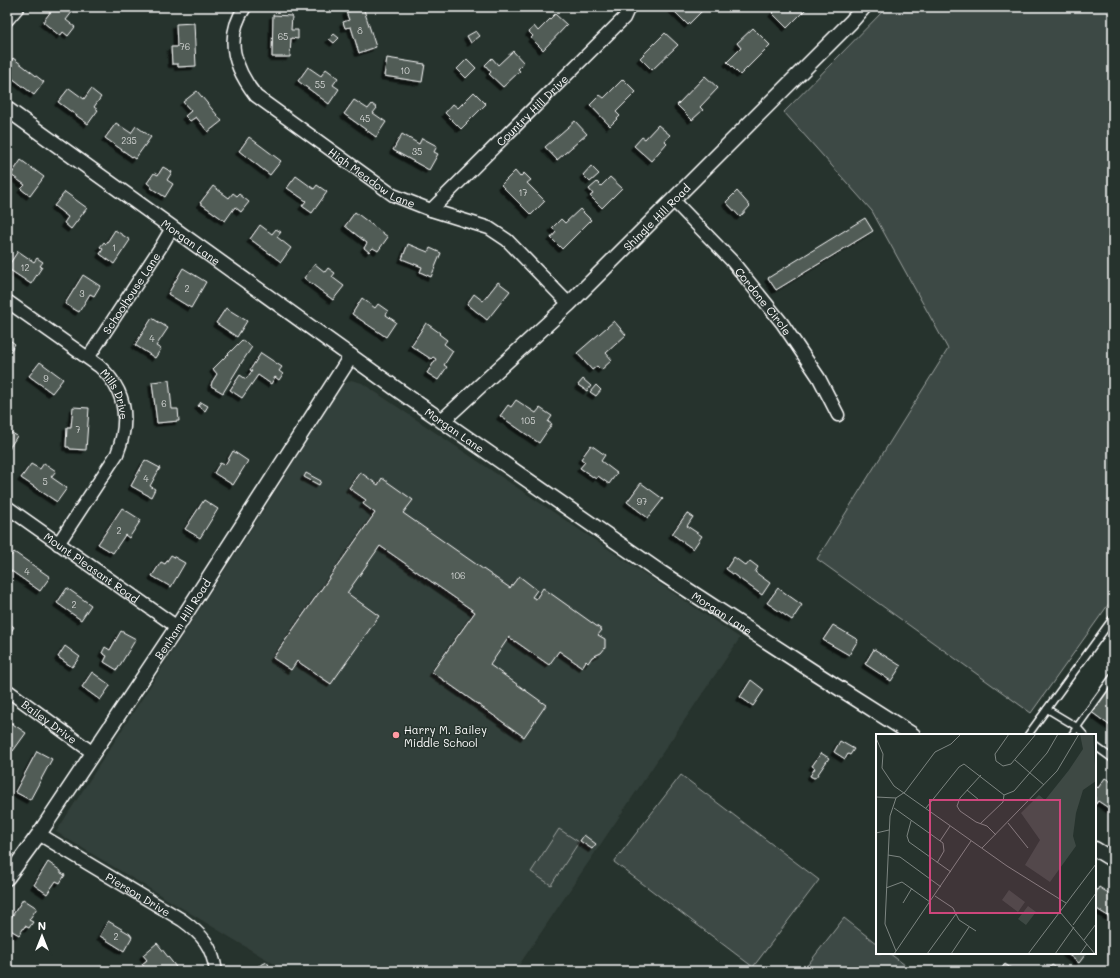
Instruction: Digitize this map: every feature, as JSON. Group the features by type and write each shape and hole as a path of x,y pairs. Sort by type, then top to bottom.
{"street":[{"path":"7,20 18,7"},
{"name":"High Meadow Lane","path":"245,7 235,28 235,57 246,84 256,96 393,195 431,210 489,228 507,240 569,304"},
{"name":"Country Hill Drive","path":"431,210 624,18 629,7"},
{"name":"Shingle Hill Road","path":"442,421 569,304 851,22 864,7"},
{"name":"Morgan Lane","path":"7,109 442,421 660,572 911,734"},
{"name":"Cordone Circle","path":"673,200 732,261 782,323 819,378 838,414"},
{"name":"Schoolhouse Lane","path":"88,358 172,228"},
{"name":"Mills Drive","path":"7,300 106,372 120,394 124,406 124,430 117,454 58,544"},
{"name":"Benham Hill Road","path":"7,878 39,834 177,627 351,356"},
{"name":"Mount Pleasant Road","path":"7,507 177,627"},
{"name":"Bailey Drive","path":"7,690 93,753"},
{"name":"Pierson Drive","path":"39,834 195,929 205,940 211,951 216,971"},
{"path":"1096,849 1113,860"}],"lane":[{"path":"1029,734 1113,618"},
{"path":"1073,734 1113,677"},
{"path":"1047,709 1077,727 1083,734"},
{"path":"1096,747 1113,759"}],"shaded area":[{"path":"887,7 1113,7 1113,598 1031,713 817,559 948,349 872,211 784,112"},
{"name":"Harry M. Bailey Middle School","path":"351,380 362,383 740,638 515,971 286,971 56,832 263,511 341,386"},
{"path":"681,775 819,880 753,967 614,862"},
{"path":"559,829 579,842 551,885 531,872"},
{"path":"844,918 876,943 876,954 890,954 913,971 803,971"}],"building":[{"path":"54,7 76,7 66,20 75,27 68,36 63,32 60,36 43,22"},
{"path":"363,7 376,47 359,53 351,27 345,28 343,22 349,20 346,12"},
{"path":"670,7 701,7 703,10 688,25"},
{"path":"778,7 808,7 787,28 772,13"},
{"path":"555,14 567,25 543,50 531,38 533,36 529,32 534,26 538,31"},
{"path":"273,15 292,16 291,30 298,30 298,39 291,38 290,57 272,57"},
{"path":"194,23 196,66 178,67 178,64 172,64 171,47 177,47 176,24"},
{"path":"753,28 770,45 740,75 727,62 741,48 737,43"},
{"path":"476,31 480,36 471,43 467,36"},
{"path":"665,33 678,45 652,70 640,58"},
{"path":"334,34 339,38 334,43 329,39"},
{"path":"513,51 524,63 518,69 520,71 503,87 489,74 491,72 485,65 492,58 498,65"},
{"path":"13,58 44,82 34,95 7,74 7,66"},
{"path":"387,58 425,64 422,82 384,76"},
{"path":"467,59 476,68 466,78 457,69"},
{"path":"308,67 321,76 326,69 338,78 333,85 339,89 329,104 298,81"},
{"path":"705,76 718,88 700,107 703,110 692,120 677,105"},
{"path":"623,79 636,92 616,112 620,116 610,126 590,105 600,95 604,98"},
{"path":"69,88 84,99 91,89 101,97 94,107 98,110 88,124 58,102"},
{"path":"197,91 222,121 208,132 196,117 190,121 185,116 191,111 183,102"},
{"path":"474,92 486,104 461,129 445,113 453,104 458,108"},
{"path":"354,100 368,109 372,104 377,108 373,113 386,122 376,137 344,114"},
{"path":"575,121 587,134 557,160 545,147"},
{"path":"116,123 131,133 136,126 151,137 135,159 105,138"},
{"path":"658,125 670,135 665,141 667,143 651,161 634,146 642,137 645,139"},
{"path":"402,134 419,144 422,138 437,146 434,152 438,154 429,170 393,150"},
{"path":"249,137 281,161 270,175 239,151"},
{"path":"21,160 44,177 30,196 21,189 25,185 11,175"},
{"path":"591,166 599,174 590,182 583,175"},
{"path":"163,167 172,172 167,180 173,184 165,197 151,188 151,186 147,183 154,173 158,175"},
{"path":"515,171 520,177 524,173 531,180 527,183 545,201 531,215 501,185"},
{"path":"296,176 314,189 317,185 327,192 312,213 302,206 306,201 287,188"},
{"path":"610,177 622,188 602,208 590,196 593,194 589,189 597,182 601,186"},
{"path":"213,186 229,198 233,193 237,196 239,194 249,202 241,212 235,207 225,221 200,203"},
{"path":"737,191 750,206 740,217 726,202"},
{"path":"65,192 87,208 71,229 64,223 68,217 54,206"},
{"path":"580,209 591,220 562,249 551,238 556,232 552,228 561,219 565,223"},
{"path":"355,212 388,237 378,251 373,248 369,252 364,248 367,243 345,226"},
{"path":"865,218 873,231 776,290 768,278"},
{"path":"260,225 272,234 276,229 281,232 277,237 291,248 281,262 250,239"},
{"path":"115,230 130,240 114,264 100,254 103,249 100,247 104,242 106,244"},
{"path":"408,244 428,252 430,248 441,253 431,277 420,272 422,267 402,259"},
{"path":"18,251 34,262 37,258 43,262 40,266 42,267 31,284 7,268"},
{"path":"315,264 325,272 328,268 335,273 332,277 344,286 333,300 304,278"},
{"path":"183,268 206,282 191,308 168,294"},
{"path":"83,275 100,286 94,296 90,294 79,312 65,304"},
{"path":"498,282 510,291 487,320 467,304 474,294 483,301"},
{"path":"362,298 375,308 378,304 388,311 386,315 396,322 386,337 352,314"},
{"path":"226,308 247,321 237,337 216,323"},
{"path":"152,318 168,328 156,346 161,349 155,358 135,345"},
{"path":"614,321 626,335 606,353 612,360 601,370 597,366 592,370 577,353"},
{"path":"426,323 447,340 444,344 453,351 444,365 447,367 438,380 427,373 436,359 433,357 431,359 411,346"},
{"path":"7,338 15,344 7,356"},
{"path":"242,340 252,347 223,393 211,386 217,374 213,369"},
{"path":"261,353 282,367 279,371 283,374 279,380 275,377 271,384 258,375 242,398 230,390 240,375 246,379"},
{"path":"40,362 63,379 52,393 29,376"},
{"path":"583,379 591,386 587,391 578,385"},
{"path":"169,380 172,409 178,409 179,421 157,423 152,382"},
{"path":"596,385 601,390 596,396 590,392"},
{"path":"516,400 536,413 540,408 552,416 548,422 552,424 539,443 500,416 508,405 511,407"},
{"path":"201,402 208,406 205,411 198,406"},
{"path":"73,407 89,408 86,450 70,449 69,447 66,447 67,427 71,427"},
{"path":"7,430 17,436 7,452"},
{"path":"591,445 605,455 601,461 617,473 609,484 598,476 596,479 580,468 585,462 581,459"},
{"path":"233,451 248,461 233,485 214,473 220,463 225,465"},
{"path":"145,460 160,468 150,486 155,489 151,497 131,486"},
{"path":"44,463 56,471 51,477 67,488 57,502 21,478 31,464 40,469"},
{"path":"360,472 378,485 382,478 413,500 403,513 510,588 519,576 537,590 532,597 536,599 543,588 602,630 598,635 605,639 605,648 601,653 592,657 588,663 586,661 582,667 559,651 549,665 509,637 490,665 546,705 524,737 432,672 475,612 380,546 347,593 379,616 331,684 297,661 291,670 273,658 375,513 363,504 366,500 349,488"},
{"path":"306,473 321,481 319,485 304,477"},
{"path":"641,483 663,499 648,518 627,502"},
{"path":"204,500 218,509 200,538 185,529"},
{"path":"122,508 141,520 129,538 125,535 113,553 98,544"},
{"path":"687,513 693,517 687,526 702,536 693,549 672,534"},
{"path":"14,552 50,577 40,591 7,568 7,561"},
{"path":"171,555 185,563 171,587 152,576 161,562 165,564"},
{"path":"734,557 746,566 750,561 758,567 755,572 770,583 762,595 726,569"},
{"path":"67,588 91,605 81,620 57,603"},
{"path":"778,588 802,605 792,620 767,603"},
{"path":"7,622 14,627 7,638"},
{"path":"833,625 858,640 849,655 823,640"},
{"path":"121,631 136,639 117,670 104,662 107,656 102,653 105,647 110,650"},
{"path":"65,646 80,657 72,667 58,657"},
{"path":"874,649 901,666 891,681 865,664"},
{"path":"92,672 110,685 100,700 82,687"},
{"path":"751,680 764,690 753,706 740,697"},
{"path":"1113,685 1113,728 1090,711 1108,687 1111,689"},
{"path":"7,720 26,733 13,751 7,746"},
{"path":"840,741 854,749 845,759 834,752"},
{"path":"37,751 52,759 30,800 15,792"},
{"path":"821,753 829,758 814,778 810,776 815,768 812,766"},
{"path":"1105,778 1113,783 1113,811 1098,801 1096,804 1096,786 1098,788"},
{"path":"584,835 596,844 592,849 580,841"},
{"path":"48,862 65,875 60,883 56,881 47,894 34,885"},
{"path":"1099,887 1113,896 1113,919 1096,909 1096,892"},
{"path":"23,899 37,908 29,920 33,922 29,928 25,926 19,935 7,928 7,924"},
{"path":"108,921 130,934 132,937 124,951 100,936"},
{"path":"157,943 176,967 171,971 156,971 154,968 147,971 142,964 147,960 143,955"},
{"path":"1067,954 1084,954 1085,955 1079,963"},
{"path":"267,962 272,971 248,971"},
{"path":"1005,964 1015,971 1003,971 1001,969"},
{"path":"1052,965 1061,971 1047,971"}],"place":[{"name":"Harry M. Bailey Middle School","path":"396,735"}]}
